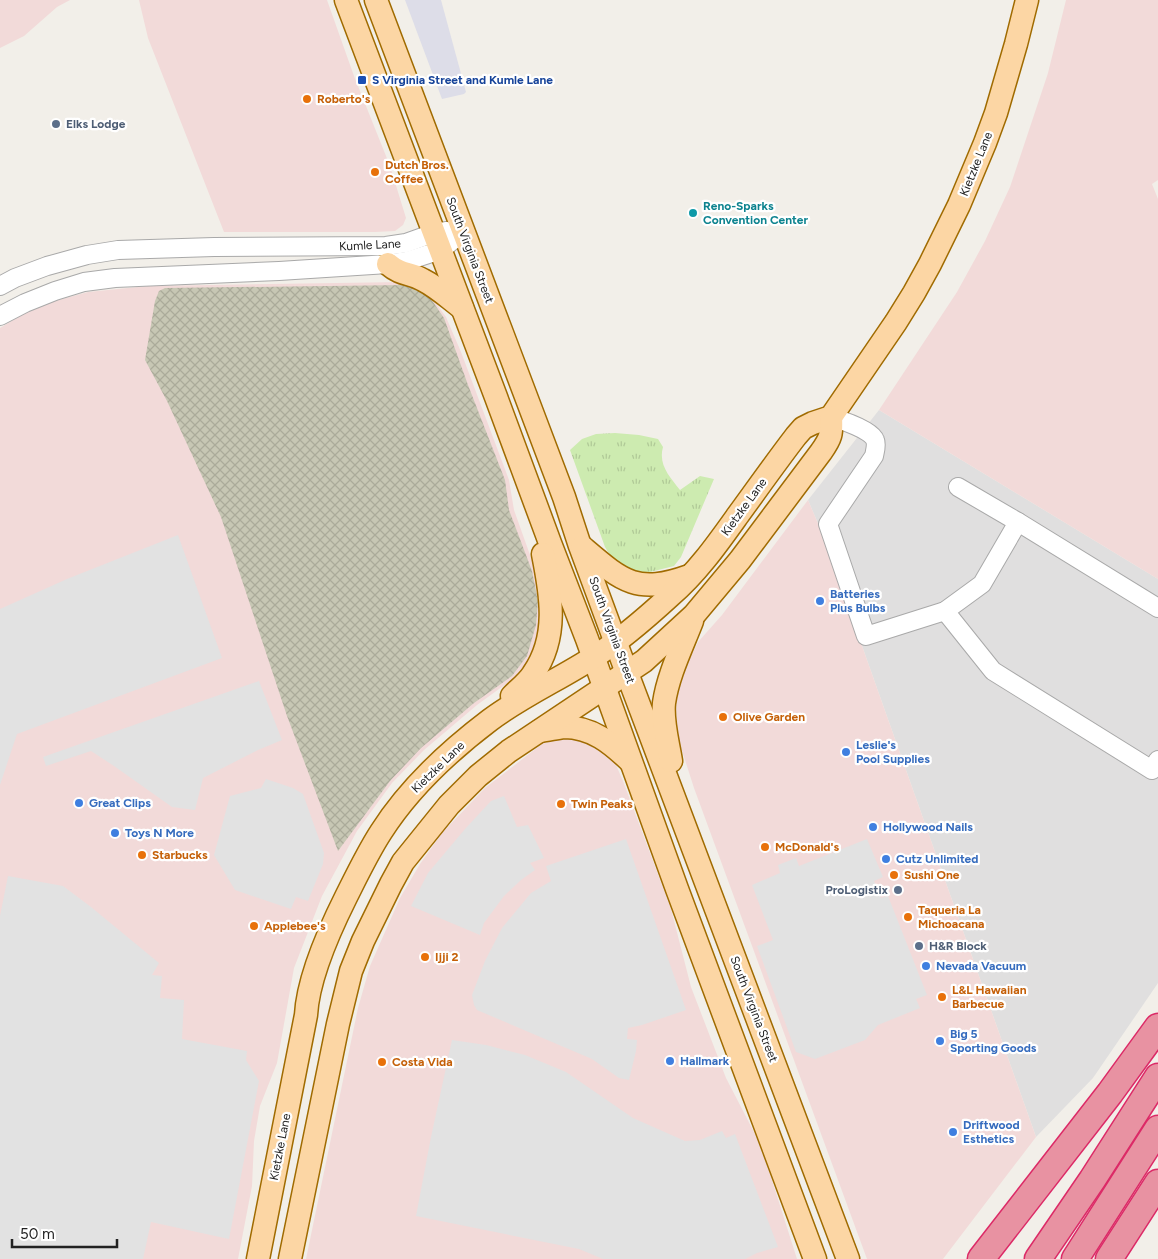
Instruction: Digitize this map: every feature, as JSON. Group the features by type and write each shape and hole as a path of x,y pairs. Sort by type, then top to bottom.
{"highway":[{"path":"981,1259 1104,1101 1158,1027"},
{"path":"1038,1259 1092,1180 1158,1077"},
{"path":"1075,1259 1158,1129"},
{"path":"1109,1259 1158,1183"}],"main road":[{"path":"346,0 594,658 815,1259"},
{"name":"South Virginia Street","path":"376,0 564,497 627,673 848,1259"},
{"name":"Kietzke Lane","path":"258,1259 306,1015 306,1002 312,979 332,927 371,849 413,789 490,720 594,658 616,642 672,594 716,545 803,428 831,417 914,293 959,205 996,113 1027,0"},
{"path":"388,264 403,274 416,276 426,281 462,308"},
{"name":"Kietzke Lane","path":"290,1259 346,990 360,948 376,912 403,862 449,805 478,776 509,751 644,661 694,615 740,560 828,443 832,432 831,417"},
{"path":"490,720 533,674 548,645 551,597 533,498"},
{"path":"580,546 613,572 626,580 641,584 673,582 690,575"},
{"path":"680,814 664,719 664,703 674,669 694,615"},
{"path":"537,732 562,727 589,731 601,736 632,763"},
{"path":"755,1098 784,1088"}],"street":[{"name":"Kumle Lane","path":"0,316 55,290 84,282 115,278 278,271 388,264 407,261 437,241 462,228"},
{"name":"Kumle Lane","path":"0,286 47,266 87,255 118,250 214,247 386,246 437,241"},
{"path":"97,253 115,278"},
{"path":"831,417 850,423 872,435 875,439 876,448 874,456 828,524 866,636 945,611 982,584 1018,522"},
{"path":"958,487 1158,608"},
{"path":"945,611 993,671 1152,770 1158,760"}],"shaded area":[{"path":"0,0 70,0 57,7 24,36 0,48"},
{"path":"139,0 327,0 354,76 390,166 406,218 403,225 395,231 375,232 224,232 148,38"},
{"path":"405,0 441,0 466,92 464,94 442,99"},
{"path":"1066,0 1158,0 1158,180 1152,184 1158,199 1158,579 879,410 957,292 985,241 1010,187 1048,73"},
{"path":"403,282 432,298 446,317 509,480 514,510 535,569 541,600 540,626 531,657 514,678 477,705 424,750 392,783 357,831 322,896 294,968 277,1063 260,1106 254,1141 252,1186 238,1259 0,1259 0,328 23,314 55,301 88,292 148,286"},
{"path":"403,285 422,291 431,299 444,318 505,480 509,510 532,571 538,601 536,625 527,656 512,676 474,703 421,748 390,781 338,851 287,716 221,517 167,401 145,360 155,301 159,291 165,288"},
{"path":"879,410 1158,579 1158,983 1093,1078 1036,1137 822,533 808,500"},
{"path":"808,500 822,533 1036,1137 943,1259 867,1259 694,788 677,735 676,698 685,668 698,642 722,615"},
{"path":"178,535 222,658 17,734 0,785 0,609 67,579"},
{"path":"259,681 282,740 203,778 195,810 172,807 91,751 46,766 43,757"},
{"path":"562,737 585,739 613,758 671,909 691,987 726,1078 755,1134 797,1259 306,1259 358,1008 370,966 400,898 420,864 442,833 485,788 542,744"},
{"path":"266,779 293,788 303,794 324,853 323,864 308,901 296,897 291,909 235,890 214,855 230,796 261,788"},
{"path":"504,796 517,827 528,825 544,858 530,863 535,870 504,896 484,923 480,935 411,906 428,873 465,829 491,801"},
{"path":"626,839 686,1010 628,1028 627,1039 637,1040 629,1080 619,1078 592,1059 477,1010 472,995 485,961 502,928 531,893 551,881 546,866"},
{"path":"867,839 883,877 874,881 881,898 888,896 927,995 916,999 920,1008 878,1025 865,1040 815,1059 796,1052 757,946 773,940 752,885 780,873 778,865 796,858 799,866"},
{"path":"8,876 63,886 159,963 152,975 162,976 160,998 184,1000 182,1039 247,1051 246,1060 259,1081 229,1239 151,1222 143,1259 0,1259 0,916"},
{"path":"452,1040 486,1045 525,1055 566,1072 633,1118 685,1141 700,1140 722,1131 726,1138 735,1134 778,1247 757,1253 745,1259 603,1259 579,1249 416,1216"}],"green space":[{"path":"615,433 658,439 663,447 662,459 664,465 680,490 700,476 714,479 681,557 674,566 650,572 637,572 611,557 605,547 570,450 582,439 596,434"}],"place":[{"name":"S Virginia Street and Kumle Lane","path":"362,80"},
{"name":"Roberto's","path":"307,99"},
{"name":"Elks Lodge","path":"56,124"},
{"name":"Dutch Bros. Coffee","path":"375,172"},
{"name":"Reno-Sparks Convention Center","path":"693,213"},
{"name":"Batteries Plus Bulbs","path":"820,601"},
{"name":"Olive Garden","path":"723,717"},
{"name":"Leslie's Pool Supplies","path":"846,752"},
{"name":"Great Clips","path":"79,803"},
{"name":"Twin Peaks","path":"561,804"},
{"name":"Hollywood Nails","path":"873,827"},
{"name":"Toys N More","path":"115,833"},
{"name":"McDonald's","path":"765,847"},
{"name":"Starbucks","path":"142,855"},
{"name":"Cutz Unlimited","path":"886,859"},
{"name":"Sushi One","path":"894,875"},
{"name":"ProLogistix","path":"898,890"},
{"name":"Taqueria La Michoacana","path":"908,917"},
{"name":"Applebee's","path":"254,926"},
{"name":"H&R Block","path":"919,946"},
{"name":"Ijji 2","path":"425,957"},
{"name":"Nevada Vacuum","path":"926,966"},
{"name":"L&L Hawaiian Barbecue","path":"942,997"},
{"name":"Big 5 Sporting Goods","path":"940,1041"},
{"name":"Hallmark","path":"670,1061"},
{"name":"Costa Vida","path":"382,1062"},
{"name":"Driftwood Esthetics","path":"953,1132"}]}
